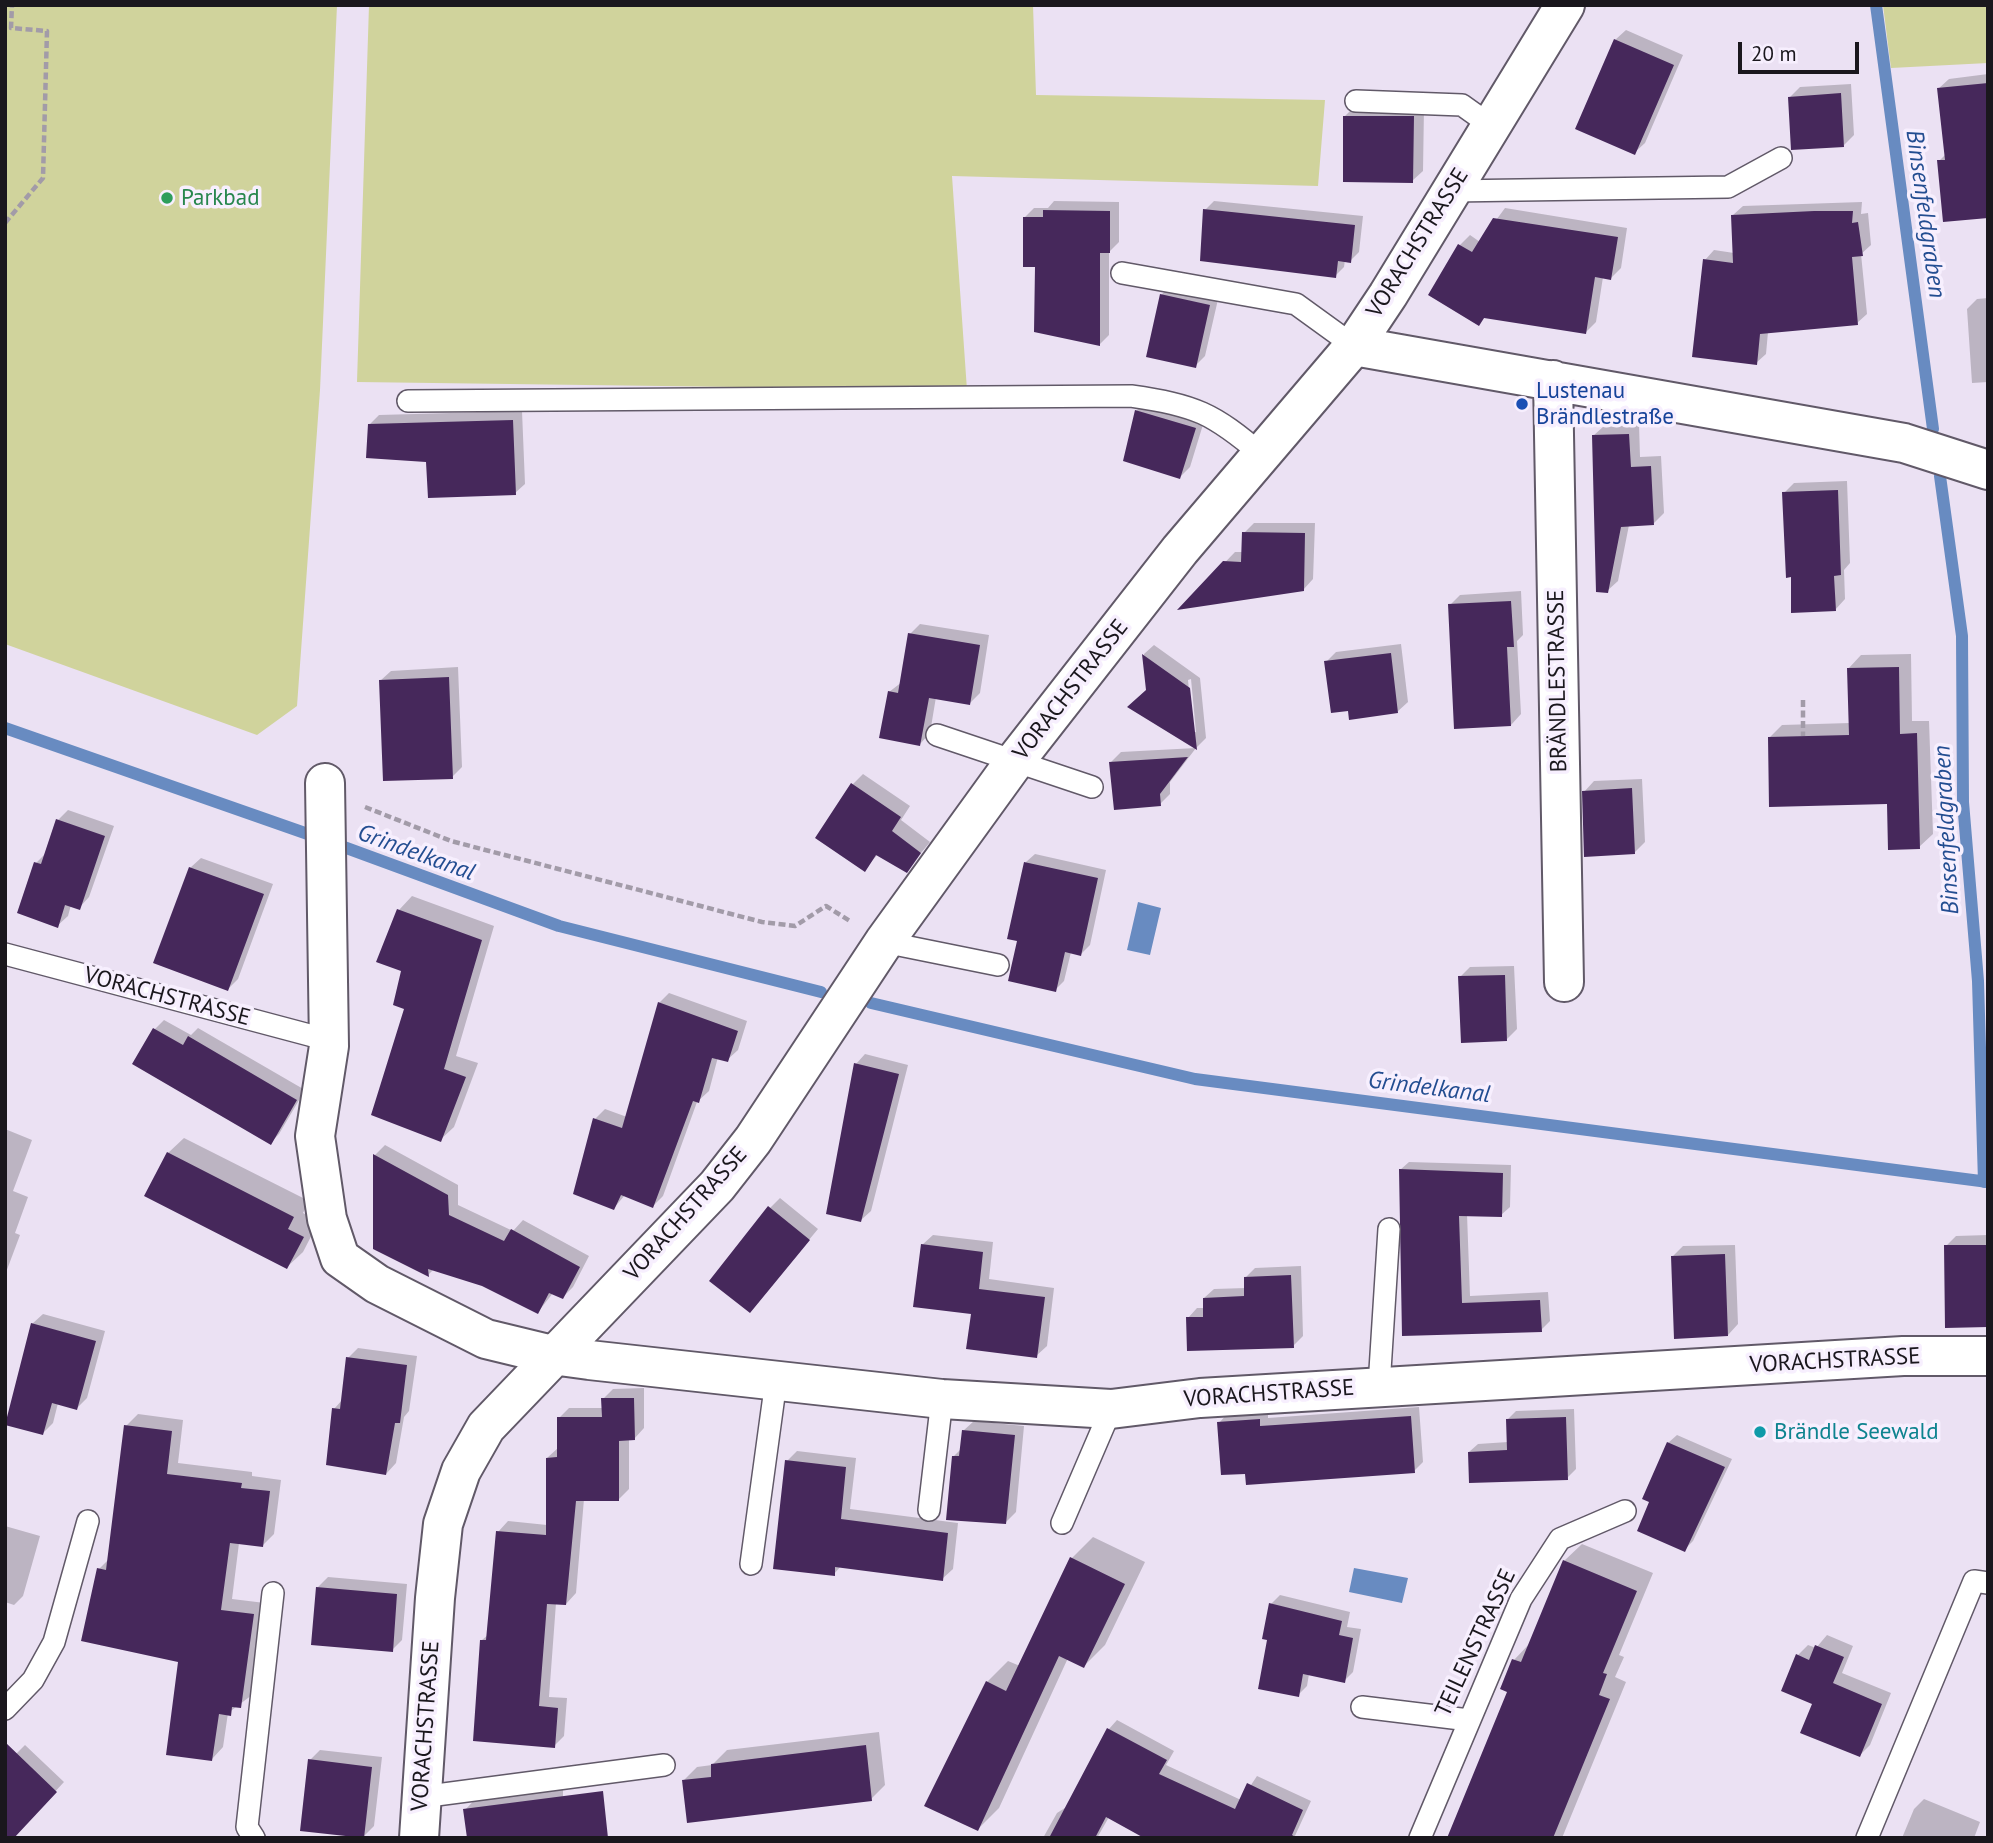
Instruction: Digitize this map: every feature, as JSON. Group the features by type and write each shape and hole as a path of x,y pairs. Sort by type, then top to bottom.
{"street":[{"name":"VORACHSTRASSE","path":"419,1838 435,1598 443,1524 461,1471 486,1427 717,1186 753,1140 884,942 1015,761 1180,550 1353,346 1388,295 1565,5"},
{"path":"1353,346 1904,443 1988,470"},
{"name":"BRÄNDLESTRASSE","path":"1553,380 1564,982"},
{"name":"VORACHSTRASSE","path":"338,799 326,870 328,1040 315,1136 327,1219 340,1258 377,1284 486,1339 552,1356 942,1399 1111,1409 1200,1398 1379,1386 1903,1356 1988,1356"}],"lane":[{"path":"1356,101 1462,105 1490,125"},
{"path":"1451,191 1728,187 1781,158"},
{"path":"1122,273 1296,304 1353,346"},
{"path":"408,401 1131,396 1180,403 1224,423 1262,455"},
{"path":"937,735 1092,787"},
{"path":"884,942 998,965"},
{"name":"VORACHSTRASSE","path":"5,954 328,1040"},
{"path":"1379,1386 1389,1229"},
{"path":"751,1564 776,1381"},
{"path":"929,1510 942,1399"},
{"path":"1062,1523 1111,1409"},
{"name":"TEILENSTRASSE","path":"1420,1838 1521,1599 1560,1539 1625,1511"},
{"path":"5,1709 33,1681 54,1642 88,1521"},
{"path":"1867,1838 1974,1581 1988,1583"},
{"path":"254,1838 247,1827 273,1593"},
{"path":"1362,1707 1469,1720"},
{"path":"421,1797 664,1765"}],"path":[{"path":"5,223 43,178 47,31 8,28 12,5"},
{"path":"1803,700 1803,736"},
{"path":"338,799 451,841 762,922 795,926 827,906 884,942"}],"green space":[{"name":"Parkbad","path":"5,5 337,5 320,390 297,706 257,735 5,644"},
{"path":"369,5 1033,5 1036,95 1325,100 1318,186 952,176 967,390 357,382"},
{"path":"1883,5 1988,5 1988,63 1891,68"}],"water":[{"path":"1138,902 1161,908 1150,955 1127,950"},
{"path":"1354,1568 1408,1578 1402,1603 1349,1592"}],"building":[{"path":"1614,39 1674,65 1635,155 1575,129"},
{"path":"1988,83 1988,218 1943,222 1937,160 1945,160 1937,88"},
{"path":"1841,93 1844,147 1791,150 1788,97"},
{"path":"1343,116 1414,116 1413,183 1343,182"},
{"path":"1203,209 1355,225 1351,263 1338,261 1336,278 1200,261"},
{"path":"1043,210 1110,211 1110,253 1100,253 1100,346 1034,332 1035,267 1023,267 1023,217 1043,217"},
{"path":"1853,211 1852,223 1858,222 1863,256 1852,257 1858,325 1760,334 1757,365 1692,357 1703,259 1733,263 1731,215"},
{"path":"1493,218 1618,237 1611,280 1595,277 1586,334 1484,318 1479,326 1428,295 1458,244 1472,252"},
{"path":"1160,294 1210,305 1196,368 1146,357"},
{"path":"1135,410 1196,428 1180,479 1123,461"},
{"path":"513,420 516,495 428,498 426,462 366,458 368,424"},
{"path":"1629,434 1631,467 1651,466 1654,525 1621,527 1608,593 1596,592 1592,435"},
{"path":"1838,490 1841,575 1834,576 1836,611 1791,613 1791,577 1786,578 1782,492"},
{"path":"1242,532 1305,533 1304,591 1177,610 1223,561 1241,562"},
{"path":"1511,601 1514,647 1507,647 1511,726 1454,729 1448,604"},
{"path":"908,633 980,645 970,705 929,698 920,746 879,738 888,691 898,693"},
{"path":"1391,653 1398,713 1349,720 1348,711 1331,713 1324,661"},
{"path":"1142,654 1190,688 1197,750 1127,707 1146,690"},
{"path":"1899,667 1900,734 1917,733 1920,849 1888,850 1887,804 1769,807 1768,737 1849,735 1847,668"},
{"path":"449,677 453,779 383,781 379,680"},
{"path":"1188,757 1160,794 1161,806 1114,810 1109,762"},
{"path":"851,783 901,817 892,831 921,853 907,873 876,855 865,872 815,838"},
{"path":"1632,788 1635,854 1584,857 1582,791"},
{"path":"56,819 105,836 80,910 65,905 58,928 17,913 34,862 41,864"},
{"path":"1024,862 1098,878 1081,956 1065,952 1056,992 1008,981 1017,941 1007,939"},
{"path":"189,867 264,894 228,991 153,963"},
{"path":"397,909 482,940 444,1069 466,1077 441,1142 371,1115 404,1009 393,1005 401,971 376,962"},
{"path":"1505,975 1507,1041 1461,1043 1458,976"},
{"path":"658,1002 738,1031 728,1062 712,1058 699,1103 693,1101 653,1208 621,1195 614,1210 573,1194 593,1118 622,1128"},
{"path":"153,1028 183,1045 188,1036 297,1100 271,1145 132,1064"},
{"path":"854,1063 899,1074 861,1222 826,1214"},
{"path":"167,1152 294,1217 288,1229 304,1237 287,1269 144,1196"},
{"path":"373,1154 448,1195 449,1215 504,1241 511,1229 580,1267 563,1299 549,1293 538,1314 482,1286 428,1269 429,1277 373,1249"},
{"path":"1399,1169 1503,1173 1502,1217 1459,1216 1462,1303 1540,1300 1542,1332 1402,1336"},
{"path":"768,1206 810,1240 750,1313 709,1281"},
{"path":"921,1244 983,1252 979,1289 1045,1297 1037,1358 966,1349 971,1314 913,1307"},
{"path":"1944,1245 1988,1245 1988,1327 1945,1328"},
{"path":"1725,1254 1728,1336 1674,1339 1671,1256"},
{"path":"1291,1275 1294,1348 1187,1351 1186,1317 1203,1317 1203,1298 1244,1296 1244,1277"},
{"path":"31,1323 96,1341 77,1410 52,1403 43,1435 5,1425"},
{"path":"346,1357 407,1365 400,1423 395,1423 386,1475 326,1465 332,1408 340,1409"},
{"path":"601,1398 634,1398 635,1440 619,1441 619,1501 576,1501 566,1605 547,1604 539,1706 558,1708 555,1748 473,1741 480,1640 486,1640 496,1531 546,1535 546,1458 557,1457 557,1417 602,1417"},
{"path":"1411,1416 1415,1473 1246,1485 1245,1474 1221,1475 1217,1422 1260,1419 1260,1426"},
{"path":"1566,1417 1568,1480 1469,1483 1468,1452 1507,1450 1506,1419"},
{"path":"124,1425 172,1431 167,1474 242,1483 241,1488 270,1491 263,1547 230,1543 221,1610 254,1614 241,1708 232,1707 231,1716 219,1714 212,1761 166,1755 178,1662 81,1641 97,1568 106,1570"},
{"path":"962,1430 1015,1435 1006,1524 946,1520 952,1456 959,1456"},
{"path":"1667,1442 1725,1467 1685,1552 1637,1531 1649,1502 1642,1499"},
{"path":"785,1460 846,1467 841,1519 948,1533 943,1581 835,1567 835,1576 773,1569"},
{"path":"1070,1557 1125,1584 1084,1668 1059,1656 978,1831 924,1806 986,1681 1006,1691"},
{"path":"1563,1560 1637,1591 1603,1673 1607,1674 1599,1695 1610,1699 1553,1838 1447,1838 1507,1692 1500,1689 1512,1659 1521,1662"},
{"path":"316,1587 397,1594 393,1652 311,1645"},
{"path":"1269,1603 1342,1621 1339,1635 1353,1638 1345,1683 1303,1674 1299,1697 1258,1689 1267,1640 1262,1639"},
{"path":"1815,1645 1844,1657 1833,1683 1882,1704 1860,1757 1800,1733 1812,1704 1781,1691 1796,1654 1809,1660"},
{"path":"1107,1728 1167,1760 1159,1774 1235,1809 1247,1783 1303,1810 1292,1835 1297,1838 1144,1838 1106,1817 1095,1838 1049,1838"},
{"path":"5,1742 57,1792 14,1838 5,1838"},
{"path":"866,1745 872,1801 687,1823 682,1780 711,1777 711,1764"},
{"path":"308,1759 372,1767 364,1838 300,1831"},
{"path":"603,1791 608,1838 467,1838 463,1809"}],"waterway":[{"name":"Binsenfeldgraben","path":"1876,5 1933,429"},
{"name":"Binsenfeldgraben","path":"1940,476 1962,636 1963,802 1978,981 1984,1182"},
{"name":"Grindelkanal","path":"5,728 322,839 559,926 821,992"},
{"name":"Grindelkanal","path":"871,1003 1195,1079 1988,1182"}],"place":[{"name":"Parkbad","path":"167,198"},
{"name":"Lustenau Brändlestraße","path":"1522,404"},
{"name":"Brändle Seewald","path":"1760,1432"}]}
